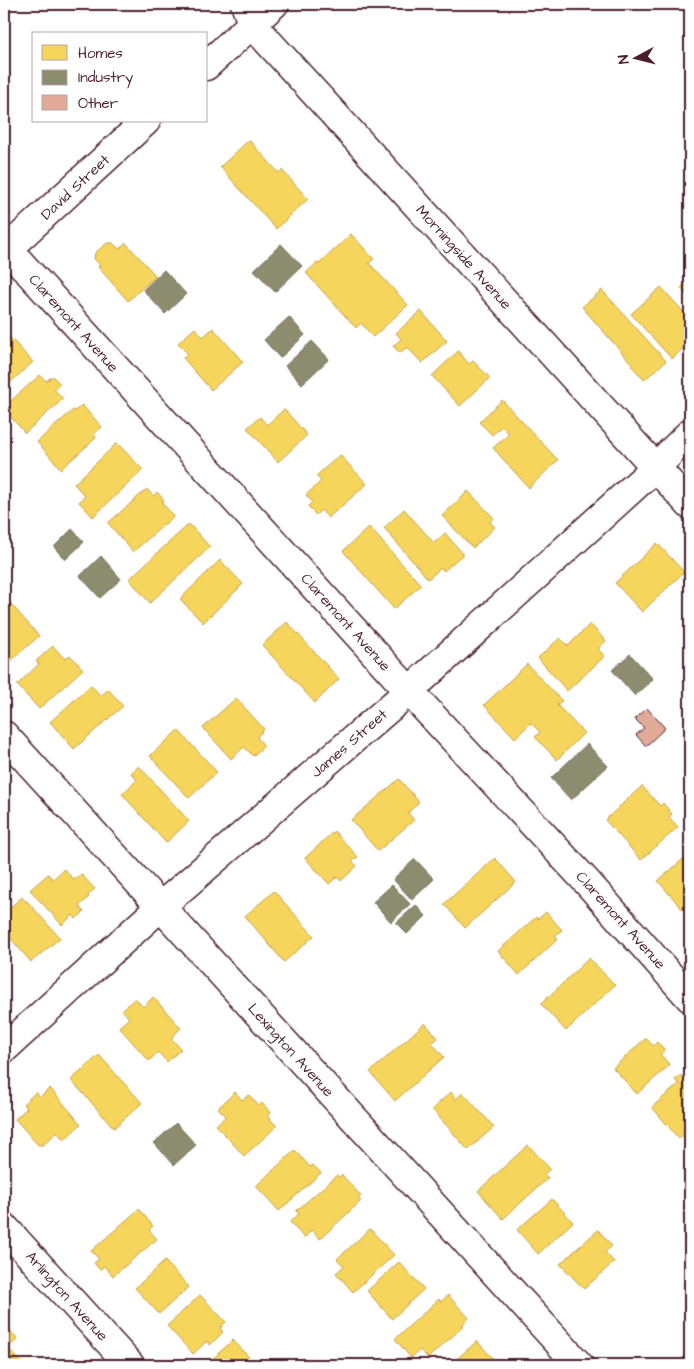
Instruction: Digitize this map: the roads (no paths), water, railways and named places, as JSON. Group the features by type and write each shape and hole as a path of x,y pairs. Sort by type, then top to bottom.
{"street":[{"path":"208,64 248,14 274,4"},
{"name":"Morningside Avenue","path":"248,14 690,505"},
{"name":"David Street","path":"5,249 145,122"},
{"name":"Claremont Avenue","path":"5,249 579,874 690,998"},
{"name":"James Street","path":"4,1049 160,907 409,691 656,467 690,433"},
{"name":"Lexington Avenue","path":"4,735 579,1365"},
{"name":"Arlington Avenue","path":"4,1227 130,1365"}]}
